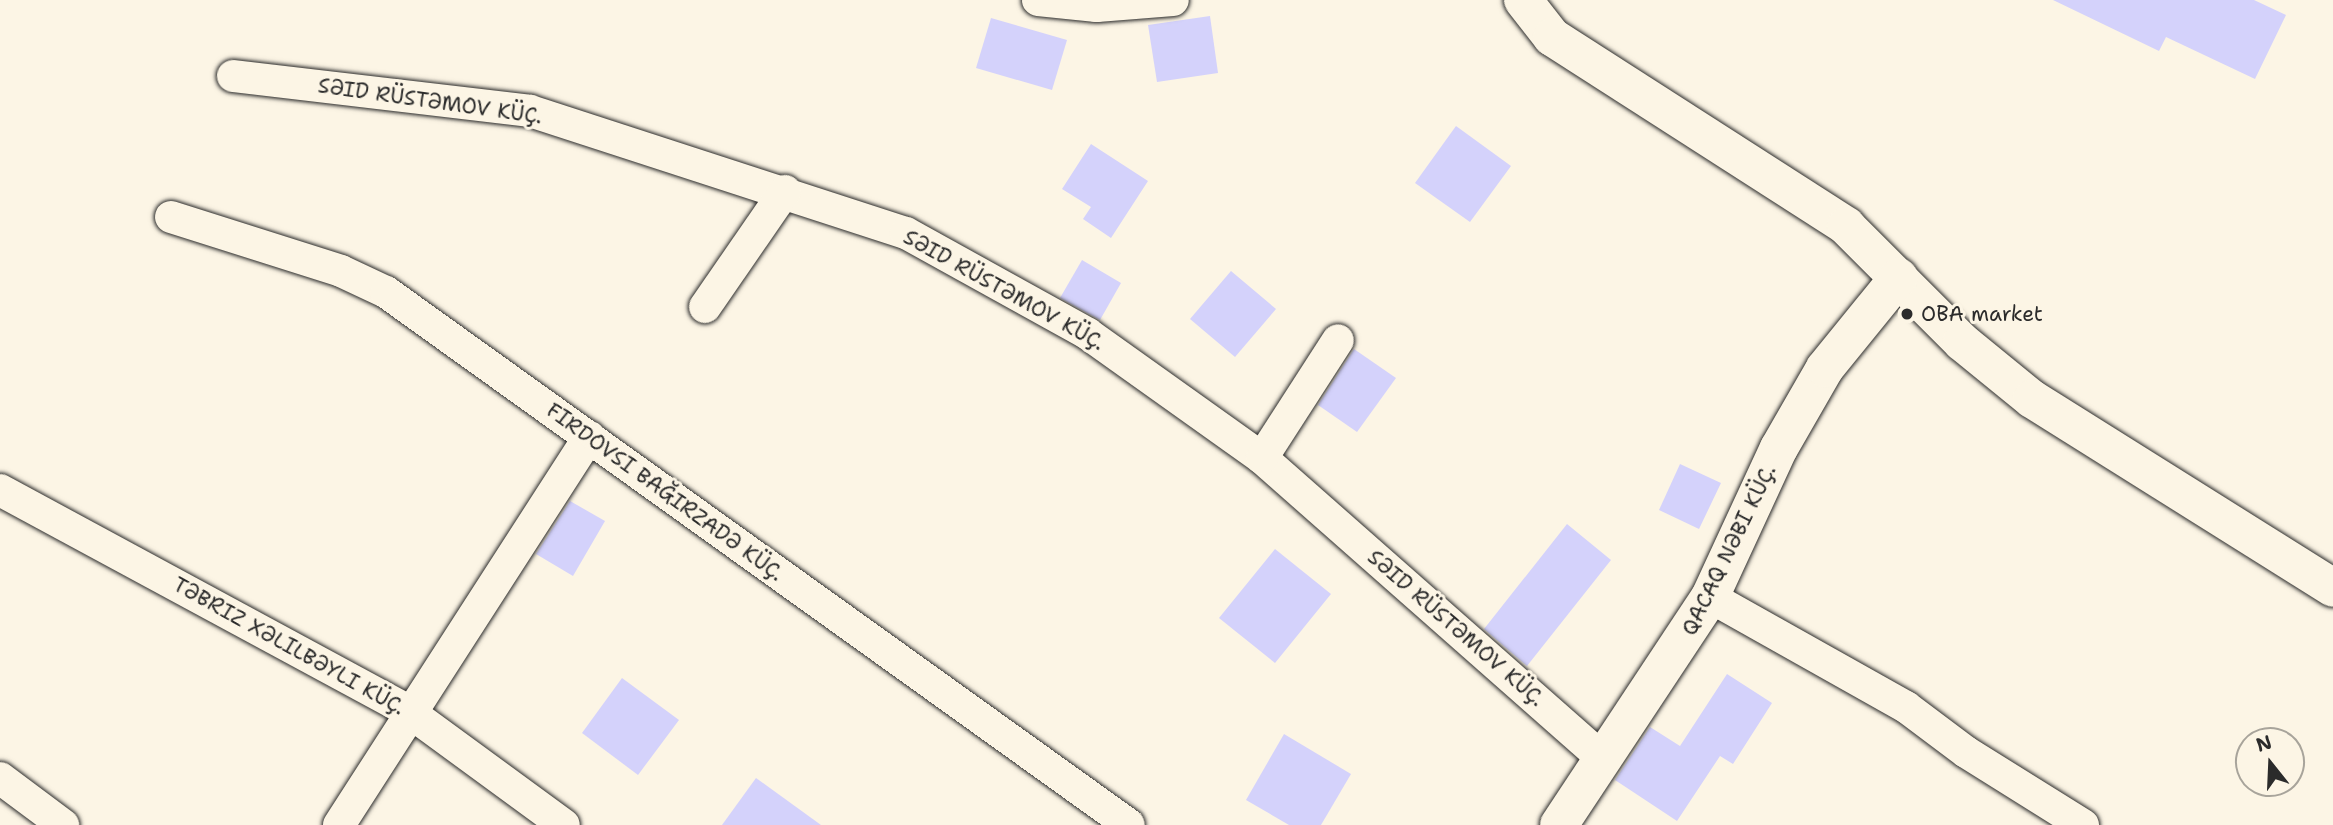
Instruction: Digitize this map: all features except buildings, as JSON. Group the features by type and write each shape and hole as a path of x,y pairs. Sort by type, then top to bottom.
{"street":[{"path":"1038,0 1097,6 1173,0"},
{"path":"1523,0 1552,37 1846,226 1962,342 2032,399 2333,589"},
{"name":"SƏID RÜSTƏMOV KÜÇ.","path":"233,76 530,111 785,191 906,233 1010,288 1088,334 1262,458 1604,759"},
{"path":"705,307 785,191"},
{"path":"171,217 341,271 386,292 1129,825"},
{"name":"QACAQ NƏBI KÜÇ.","path":"1559,825 1710,597 1804,404 1825,368 1899,277"},
{"path":"1262,458 1338,340"},
{"path":"339,825 408,711 589,437"},
{"name":"TƏBRIZ XƏLILBƏYLI KÜÇ.","path":"0,490 408,711 564,825"},
{"path":"1710,597 1906,707 1966,752 2083,825"},
{"path":"0,778 63,825"}],"place":[{"name":"OBA market","path":"1907,314"}]}
